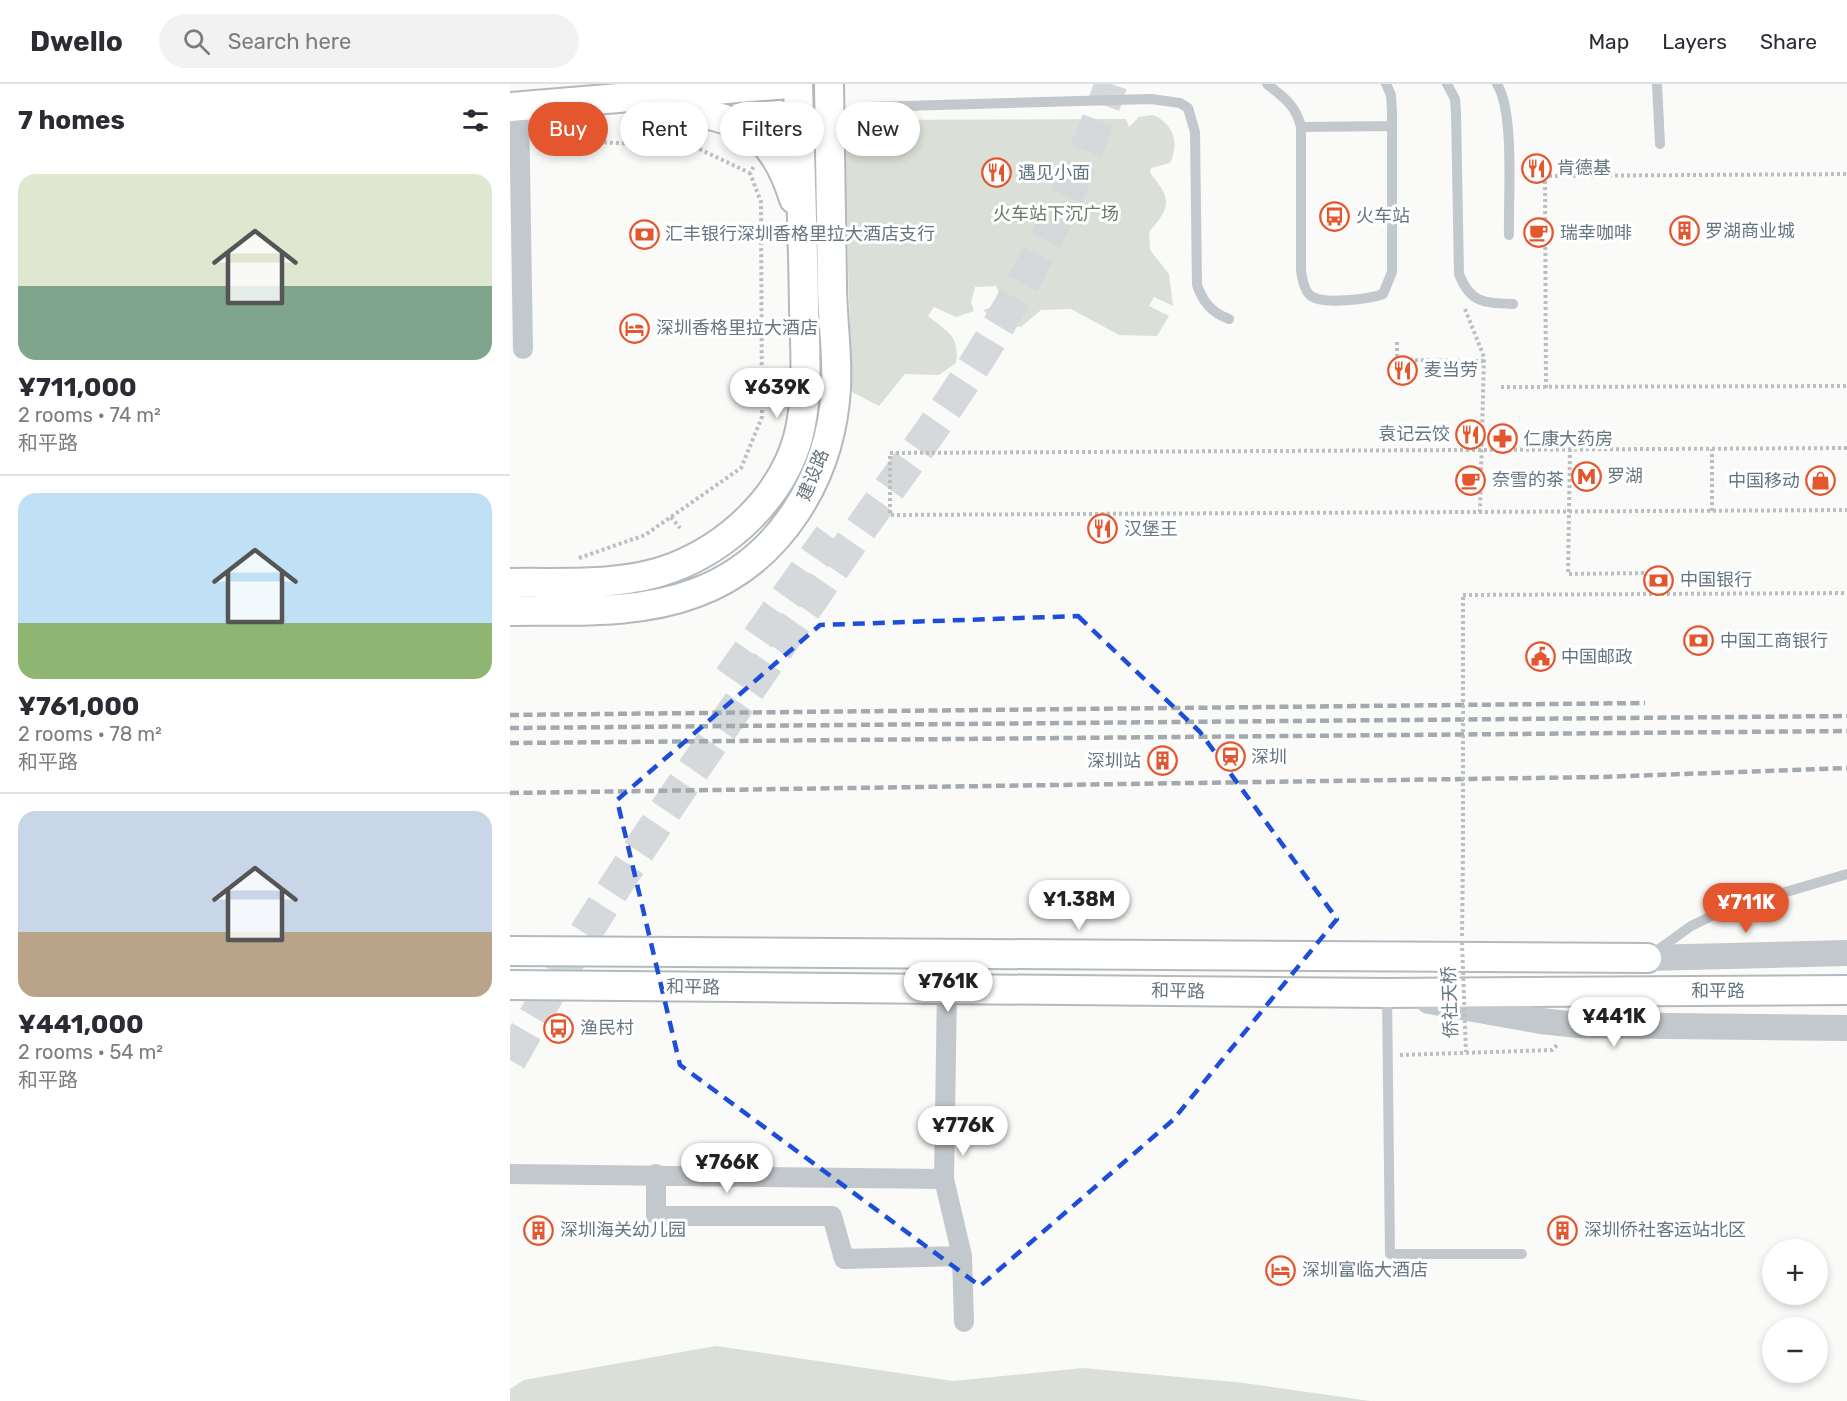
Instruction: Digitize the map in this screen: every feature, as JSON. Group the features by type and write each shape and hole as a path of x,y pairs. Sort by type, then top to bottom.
{"main road":[{"path":"514,106 789,84"},
{"name":"建设路","path":"510,583 607,581 634,578 671,568 708,550 731,535 761,507 784,471 798,439 805,372 798,84"},
{"name":"建设路","path":"510,611 653,605 693,594 734,574 774,540 801,507 817,475 824,453 836,388 832,310 829,84"},
{"path":"621,98 720,118"},
{"path":"774,156 785,172 803,228"},
{"name":"和平路","path":"510,951 1647,958"},
{"name":"和平路","path":"510,985 1387,993 1837,990"}],"street":[{"path":"514,106 520,137 516,191 523,350"},
{"path":"1647,958 1847,953"},
{"path":"947,989 944,1179 962,1256 964,1322"},
{"path":"1387,993 1541,1022 1578,1026 1847,1028"},
{"path":"510,1174 944,1179"},
{"path":"656,1174 656,1216 832,1216 844,1259 962,1256"}],"lane":[{"path":"1267,84 1291,103 1298,115 1301,127 1303,281 1311,296 1319,299 1365,299 1383,294 1392,272 1392,126 1391,95 1386,84"},
{"path":"1447,84 1455,99 1456,112 1459,274 1464,288 1476,299 1512,304"},
{"path":"1497,84 1508,125 1509,235"},
{"path":"1657,84 1660,144"},
{"path":"836,388 839,319 838,139 841,125 847,116 868,107 1151,99 1180,103 1188,108 1195,132 1197,285 1207,304 1220,316 1229,320"},
{"path":"1301,127 1392,126"},
{"path":"1647,958 1691,926 1724,910 1847,874"},
{"path":"1387,993 1390,1254 1522,1254"}],"path":[{"path":"520,137 695,147 750,173 761,202 762,417 741,468 645,535 573,560"},
{"path":"750,173 760,156"},
{"path":"1546,388 1545,176 1847,174"},
{"path":"1397,342 1397,360 1484,359 1480,512"},
{"path":"1502,387 1847,386"},
{"path":"1847,448 890,453 890,515 1847,510"},
{"path":"1570,449 1568,574 1646,573"},
{"path":"1712,449 1712,511"},
{"path":"671,517 680,528"},
{"name":"侨社天桥","path":"1421,1055 1466,1052 1462,942 1463,595 1847,593"},
{"path":"1466,1052 1552,1050"}],"highlighted area":[{"path":"1078,616 1200,732 1337,919 1173,1120 980,1286 680,1065 617,800 820,625"}],"green space":[{"name":"火车站下沉广场","path":"1153,115 1166,123 1174,141 1170,163 1151,168 1150,173 1162,190 1166,203 1162,216 1149,232 1150,250 1169,274 1173,306 1154,297 1149,306 1169,316 1157,336 1119,335 1071,309 1041,310 1021,327 996,324 983,310 1003,303 996,286 975,287 971,302 974,311 956,317 934,307 928,316 954,340 956,363 939,375 905,374 879,406 852,392 844,156 920,156 920,120 1126,119 1129,127 1139,117"},
{"path":"716,1346 953,1381 1083,1368 1244,1383 1370,1401 510,1401 510,1389 524,1380"}],"tunnel":[{"path":"510,1060 631,862 717,734 935,424 985,348 1046,238 1081,162 1111,84"},
{"path":"730,678 830,536"}],"railway":[{"path":"510,715 1645,703"},
{"path":"510,728 1847,716"},
{"path":"510,743 1847,731"},
{"path":"510,793 1601,777 1847,768"}],"place":[{"name":"肯德基","path":"1536,168"},
{"name":"遇见小面","path":"997,173"},
{"name":"火车站","path":"1335,216"},
{"name":"罗湖商业城","path":"1684,231"},
{"name":"瑞幸咖啡","path":"1539,233"},
{"name":"汇丰银行深圳香格里拉大酒店支行","path":"644,234"},
{"name":"深圳香格里拉大酒店","path":"635,328"},
{"name":"麦当劳","path":"1403,370"},
{"name":"袁记云饺","path":"1471,434"},
{"name":"仁康大药房","path":"1502,439"},
{"name":"罗湖","path":"1586,476"},
{"name":"奈雪的茶","path":"1471,480"},
{"name":"中国移动","path":"1821,481"},
{"name":"汉堡王","path":"1103,529"},
{"name":"中国银行","path":"1659,580"},
{"name":"中国工商银行","path":"1699,641"},
{"name":"中国邮政","path":"1540,657"},
{"name":"深圳","path":"1230,757"},
{"name":"深圳站","path":"1162,761"},
{"name":"渔民村","path":"559,1028"},
{"name":"深圳海关幼儿园","path":"539,1230"},
{"name":"深圳侨社客运站北区","path":"1563,1230"},
{"name":"深圳富临大酒店","path":"1281,1270"}]}
